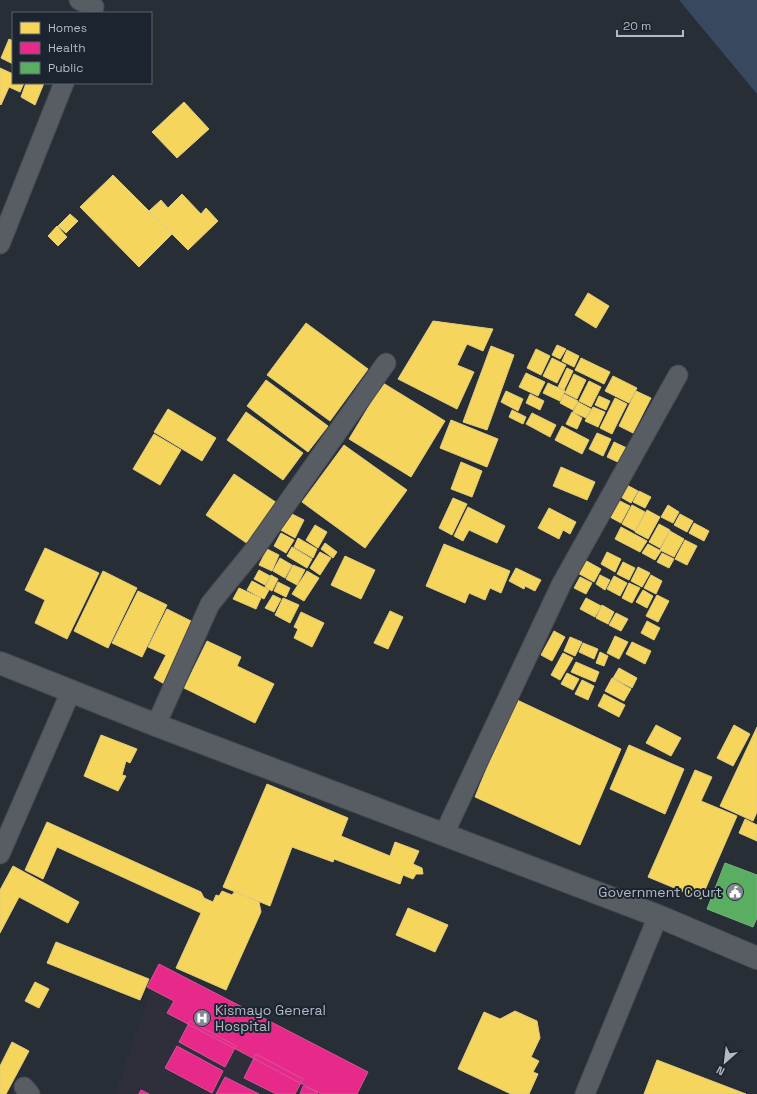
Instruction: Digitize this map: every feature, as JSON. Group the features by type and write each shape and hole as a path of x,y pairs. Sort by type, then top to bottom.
{"street":[{"path":"79,0 94,7 92,12"},
{"path":"0,244 64,84"},
{"path":"156,725 210,604 255,549 386,363"},
{"path":"444,834 561,585 678,375"},
{"path":"0,663 156,725 658,916 757,958"},
{"path":"0,854 71,691"},
{"path":"585,1094 658,916"}],"shaded area":[{"name":"Kismayo General Hospital","path":"159,964 368,1072 348,1094 115,1094"}],"water":[{"path":"679,0 757,0 757,94"}],"building: Homes":[{"path":"9,39 12,40 12,64 1,58"},
{"path":"0,68 12,74 12,84 24,84 20,92 9,87 1,105"},
{"path":"26,84 44,84 35,105 21,97"},
{"path":"184,102 209,129 177,158 152,132"},
{"path":"113,175 172,234 139,267 80,207"},
{"path":"182,194 201,214 206,208 218,221 188,250 149,211 161,200 168,208"},
{"path":"70,214 78,221 66,233 58,226"},
{"path":"57,226 67,237 58,246 48,236"},
{"path":"588,293 609,306 596,328 575,315"},
{"path":"433,321 493,329 483,351 467,344 457,365 474,372 457,409 398,379"},
{"path":"306,323 368,369 330,421 267,375"},
{"path":"557,345 566,349 560,359 552,355"},
{"path":"491,346 514,355 487,430 463,422"},
{"path":"536,349 550,356 541,375 527,368"},
{"path":"567,350 579,356 574,367 562,361"},
{"path":"552,358 566,365 557,383 543,376"},
{"path":"581,358 610,372 604,384 575,370"},
{"path":"567,368 573,371 564,390 558,387"},
{"path":"526,373 545,382 538,396 519,387"},
{"path":"574,374 586,380 577,399 565,393"},
{"path":"613,376 637,388 629,403 605,391"},
{"path":"266,380 328,426 308,452 247,406"},
{"path":"589,381 601,387 591,407 579,401"},
{"path":"383,383 445,421 411,477 349,439"},
{"path":"548,383 565,391 560,401 543,393"},
{"path":"506,391 523,399 518,411 501,402"},
{"path":"636,391 651,398 633,433 619,426"},
{"path":"530,394 544,401 540,410 526,403"},
{"path":"564,394 578,401 573,410 560,403"},
{"path":"599,396 610,401 606,410 595,405"},
{"path":"615,398 627,404 612,434 600,428"},
{"path":"578,402 591,409 586,418 573,412"},
{"path":"593,407 605,412 598,427 585,421"},
{"path":"168,409 216,438 202,461 154,432"},
{"path":"512,410 526,417 523,424 509,417"},
{"path":"246,412 303,453 283,480 227,440"},
{"path":"572,412 582,418 577,429 566,424"},
{"path":"532,413 556,425 550,437 526,424"},
{"path":"451,420 498,439 487,467 440,448"},
{"path":"562,426 589,440 582,454 555,440"},
{"path":"597,433 611,439 603,456 589,449"},
{"path":"154,434 181,450 160,485 133,469"},
{"path":"614,442 629,449 622,464 607,457"},
{"path":"344,445 407,490 365,548 302,502"},
{"path":"461,462 482,471 472,497 451,489"},
{"path":"561,467 595,482 587,500 553,486"},
{"path":"234,474 277,503 248,544 206,515"},
{"path":"625,484 638,491 631,503 619,496"},
{"path":"639,491 651,497 645,508 633,502"},
{"path":"453,498 467,504 452,535 439,528"},
{"path":"616,499 630,506 621,523 608,516"},
{"path":"632,505 645,512 635,531 622,524"},
{"path":"668,505 679,512 673,523 661,517"},
{"path":"468,507 505,526 497,543 469,530 463,541 454,536"},
{"path":"549,508 576,522 570,534 563,530 559,539 538,528"},
{"path":"647,510 660,517 648,539 635,532"},
{"path":"288,512 304,520 295,538 279,529"},
{"path":"680,514 693,521 687,532 674,525"},
{"path":"694,523 709,531 704,541 689,533"},
{"path":"659,524 670,530 660,548 649,542"},
{"path":"315,525 327,532 318,548 306,540"},
{"path":"621,527 647,541 640,552 615,539"},
{"path":"670,531 684,539 674,557 660,550"},
{"path":"281,533 294,540 286,553 274,546"},
{"path":"298,538 317,549 313,558 294,547"},
{"path":"685,540 697,546 687,565 675,559"},
{"path":"325,543 337,552 333,558 321,549"},
{"path":"444,544 510,571 501,593 490,588 485,600 469,593 465,603 426,586"},
{"path":"648,544 661,551 655,560 642,553"},
{"path":"292,547 312,559 307,568 287,556"},
{"path":"45,548 99,573 67,639 35,623 45,600 25,590"},
{"path":"267,549 279,555 272,571 259,565"},
{"path":"320,552 331,558 320,575 310,568"},
{"path":"607,552 621,559 615,572 601,564"},
{"path":"662,553 674,559 669,568 657,562"},
{"path":"345,556 375,570 361,599 331,585"},
{"path":"280,558 292,565 285,578 273,571"},
{"path":"583,559 601,569 594,582 576,572"},
{"path":"623,562 635,568 629,580 617,574"},
{"path":"293,565 305,570 297,585 286,579"},
{"path":"638,567 650,573 642,587 631,581"},
{"path":"516,568 541,580 535,591 525,586 524,589 509,581"},
{"path":"259,570 270,576 265,585 254,579"},
{"path":"103,571 137,588 108,648 74,631"},
{"path":"307,571 319,578 304,601 292,594"},
{"path":"271,575 278,579 272,591 265,587"},
{"path":"600,575 610,580 605,590 596,584"},
{"path":"651,575 662,581 656,594 644,588"},
{"path":"614,576 627,583 620,596 607,589"},
{"path":"580,577 592,583 586,594 574,588"},
{"path":"252,581 269,590 264,599 247,590"},
{"path":"278,582 290,588 286,597 274,591"},
{"path":"629,583 640,588 632,603 622,598"},
{"path":"239,588 261,598 256,609 233,599"},
{"path":"643,590 653,596 647,608 636,602"},
{"path":"138,591 167,605 142,657 112,643"},
{"path":"273,595 281,599 274,612 265,608"},
{"path":"657,595 669,601 658,622 646,616"},
{"path":"283,598 299,605 290,623 275,615"},
{"path":"586,598 601,606 595,617 580,609"},
{"path":"602,605 614,612 608,624 596,618"},
{"path":"167,609 197,624 166,685 154,678 166,655 148,647"},
{"path":"390,611 403,617 388,649 374,643"},
{"path":"301,612 324,623 312,647 294,638 298,629 294,627"},
{"path":"616,613 628,619 621,631 609,625"},
{"path":"647,621 660,628 654,640 641,633"},
{"path":"554,631 565,637 552,661 541,655"},
{"path":"615,636 628,642 619,659 607,653"},
{"path":"570,637 582,642 575,656 564,651"},
{"path":"207,641 241,657 237,666 274,684 255,723 184,688"},
{"path":"632,642 651,651 645,664 626,654"},
{"path":"583,643 598,649 594,659 579,652"},
{"path":"600,652 608,656 604,666 596,663"},
{"path":"563,653 573,658 560,680 551,675"},
{"path":"576,662 599,672 595,682 571,672"},
{"path":"619,668 637,678 632,688 613,678"},
{"path":"567,673 579,679 573,690 561,684"},
{"path":"612,678 631,689 624,701 605,691"},
{"path":"582,680 594,686 588,700 575,694"},
{"path":"604,694 625,705 619,717 598,706"},
{"path":"515,699 621,749 580,845 475,797"},
{"path":"656,725 681,738 671,756 646,743"},
{"path":"734,725 750,734 733,766 717,758"},
{"path":"757,727 757,812 753,821 720,806"},
{"path":"101,735 137,749 130,763 126,761 122,775 126,776 118,791 84,776"},
{"path":"629,745 684,769 665,814 610,789"},
{"path":"695,770 712,777 701,801 737,816 701,899 648,877"},
{"path":"267,784 348,818 341,836 390,856 395,842 419,851 413,864 422,868 423,874 416,874 413,879 403,875 400,884 334,859 333,862 292,847 270,906 223,887"},
{"path":"745,819 757,825 757,841 739,833"},
{"path":"47,822 201,892 204,898 213,902 216,895 219,896 222,891 232,895 235,891 259,902 261,912 226,990 176,968 201,913 57,847 43,879 25,870"},
{"path":"13,866 79,902 68,923 19,897 0,933 0,890"},
{"path":"408,908 448,925 435,952 396,935"},
{"path":"56,942 149,979 140,1000 47,963"},
{"path":"35,982 49,989 39,1008 25,1001"},
{"path":"515,1011 537,1021 540,1038 531,1057 539,1061 533,1072 538,1074 529,1094 511,1094 458,1069 484,1012 500,1019"},
{"path":"12,1042 29,1051 6,1094 0,1094 0,1066"},
{"path":"657,1060 746,1094 644,1094"}],"building: Health":[{"path":"159,964 368,1072 357,1094 321,1094 167,1013 174,1001 147,987"},
{"path":"190,1021 236,1046 225,1067 179,1042"},
{"path":"177,1046 223,1071 212,1093 165,1068"},
{"path":"256,1054 303,1079 295,1094 276,1094 244,1078"},
{"path":"225,1077 259,1094 216,1094"},
{"path":"303,1086 318,1092 317,1094 300,1094"},
{"path":"141,1090 149,1094 139,1094"}],"building: Public":[{"name":"Government Court","path":"725,863 757,875 757,918 753,927 707,909"}],"place":[{"name":"Government Court","path":"735,892"},
{"name":"Kismayo General Hospital","path":"202,1018"}]}
